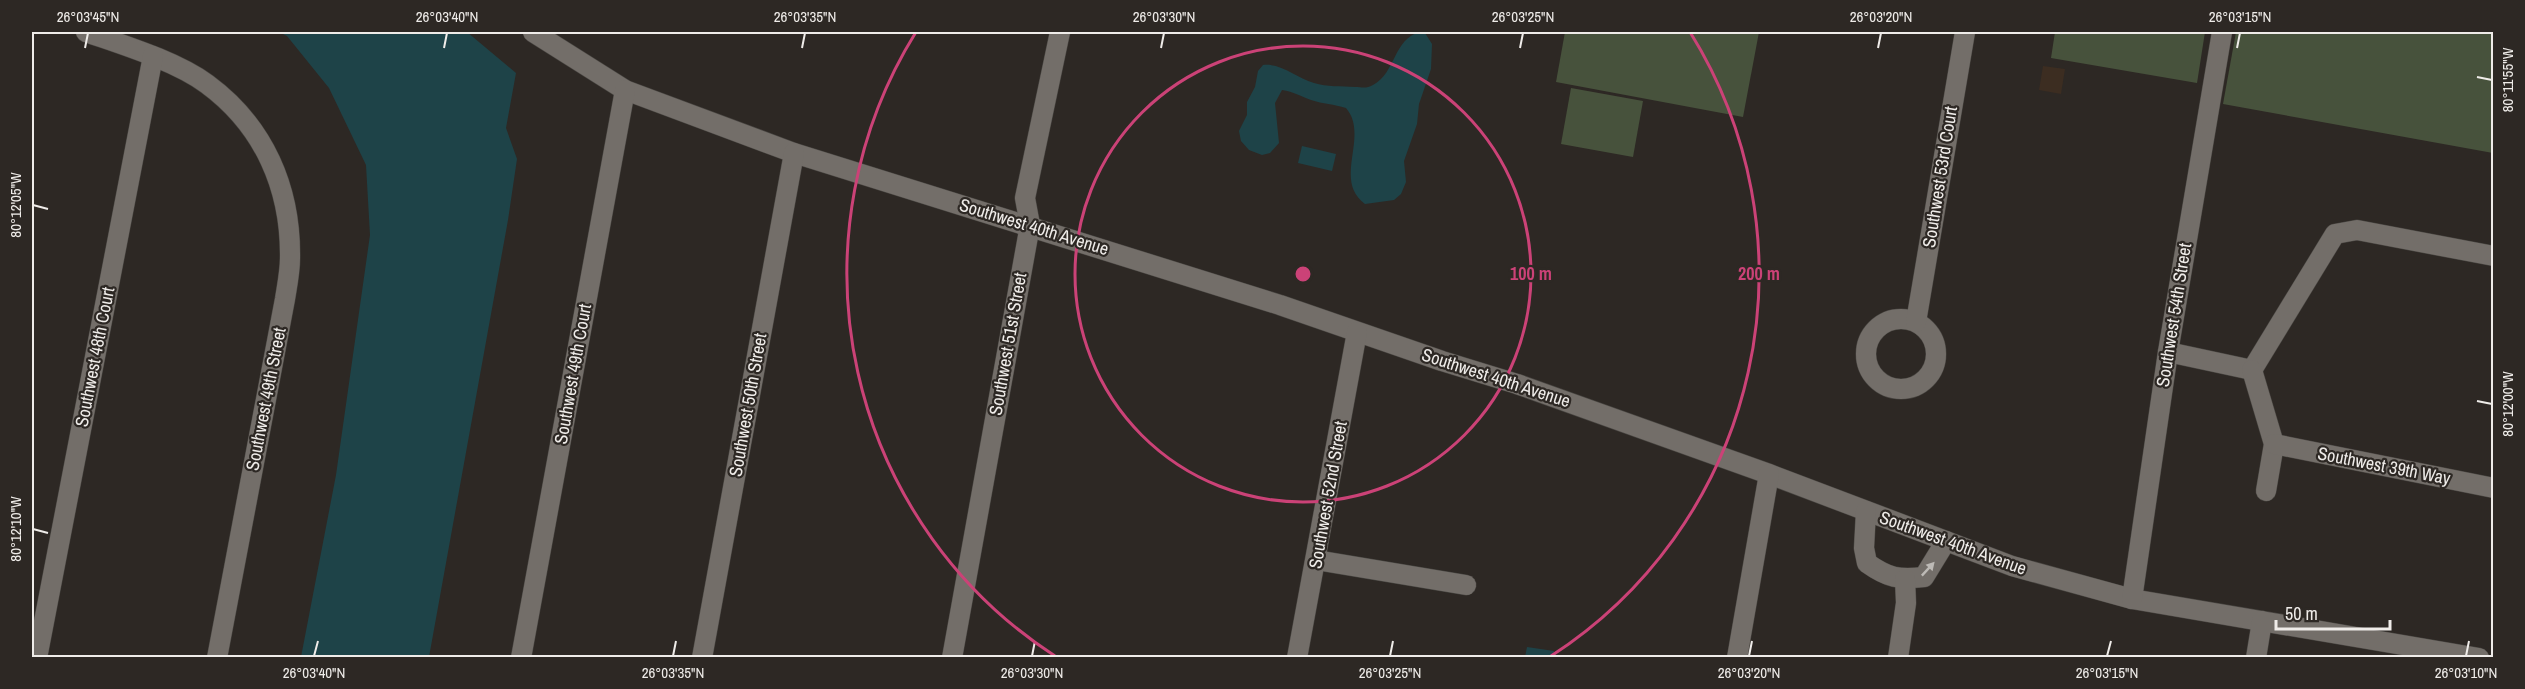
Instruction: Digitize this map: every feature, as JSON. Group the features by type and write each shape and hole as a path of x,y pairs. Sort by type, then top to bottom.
{"street":[{"path":"86,32 153,56"},
{"name":"Southwest 40th Avenue","path":"533,32 625,90 795,153 1280,304 1517,384 1769,474 2012,566 2132,599 2479,657"},
{"name":"Southwest 51st Street","path":"952,657 1030,225 1026,198 1060,32"},
{"name":"Southwest 53rd Court","path":"1916,322 1965,32"},
{"name":"Southwest 54th Street","path":"2132,599 2168,352 2222,32"},
{"name":"Southwest 49th Street","path":"153,56 207,83 239,113 263,141 282,192 287,223 290,258 283,310 217,657"},
{"name":"Southwest 48th Court","path":"37,657 153,56"},
{"name":"Southwest 49th Court","path":"521,657 625,90"},
{"name":"Southwest 50th Street","path":"702,657 795,153"},
{"path":"2266,491 2274,444 2252,370 2335,234 2357,230 2493,256"},
{"name":"Southwest 52nd Street","path":"1297,657 1358,332"},
{"path":"2168,352 2252,370"},
{"name":"Southwest 39th Way","path":"2274,444 2493,488"},
{"path":"1737,657 1769,474"},
{"path":"1866,511 1864,548 1867,563 1884,575 1905,579 1924,577 1946,541"},
{"path":"1316,560 1466,585"},
{"path":"1898,657 1906,603 1905,579"},
{"path":"2256,657 2262,621"}],"shaded area":[{"path":"2043,66 2065,69 2061,94 2039,90"}],"green space":[{"path":"1565,32 1759,32 1743,117 1556,82"},
{"path":"2055,32 2205,32 2197,83 2051,58"},
{"path":"2236,32 2493,32 2493,153 2223,104"},
{"path":"1571,88 1643,101 1633,157 1561,144"}],"water":[{"path":"279,32 467,32 516,73 506,128 517,159 508,220 429,657 301,657 336,475 370,235 366,165 329,88 287,36"},
{"path":"1420,32 1425,33 1432,44 1431,69 1419,104 1417,124 1404,161 1406,182 1401,194 1394,200 1365,204 1356,194 1351,183 1354,131 1352,119 1346,108 1282,90 1275,103 1279,143 1270,153 1262,155 1249,150 1241,141 1239,131 1247,115 1247,102 1255,87 1258,71 1263,65 1283,68 1307,81 1319,84 1364,88 1381,80 1404,42"},
{"path":"1302,146 1336,154 1332,171 1298,163"},
{"path":"1527,647 1554,651 1553,657 1525,657"}]}
